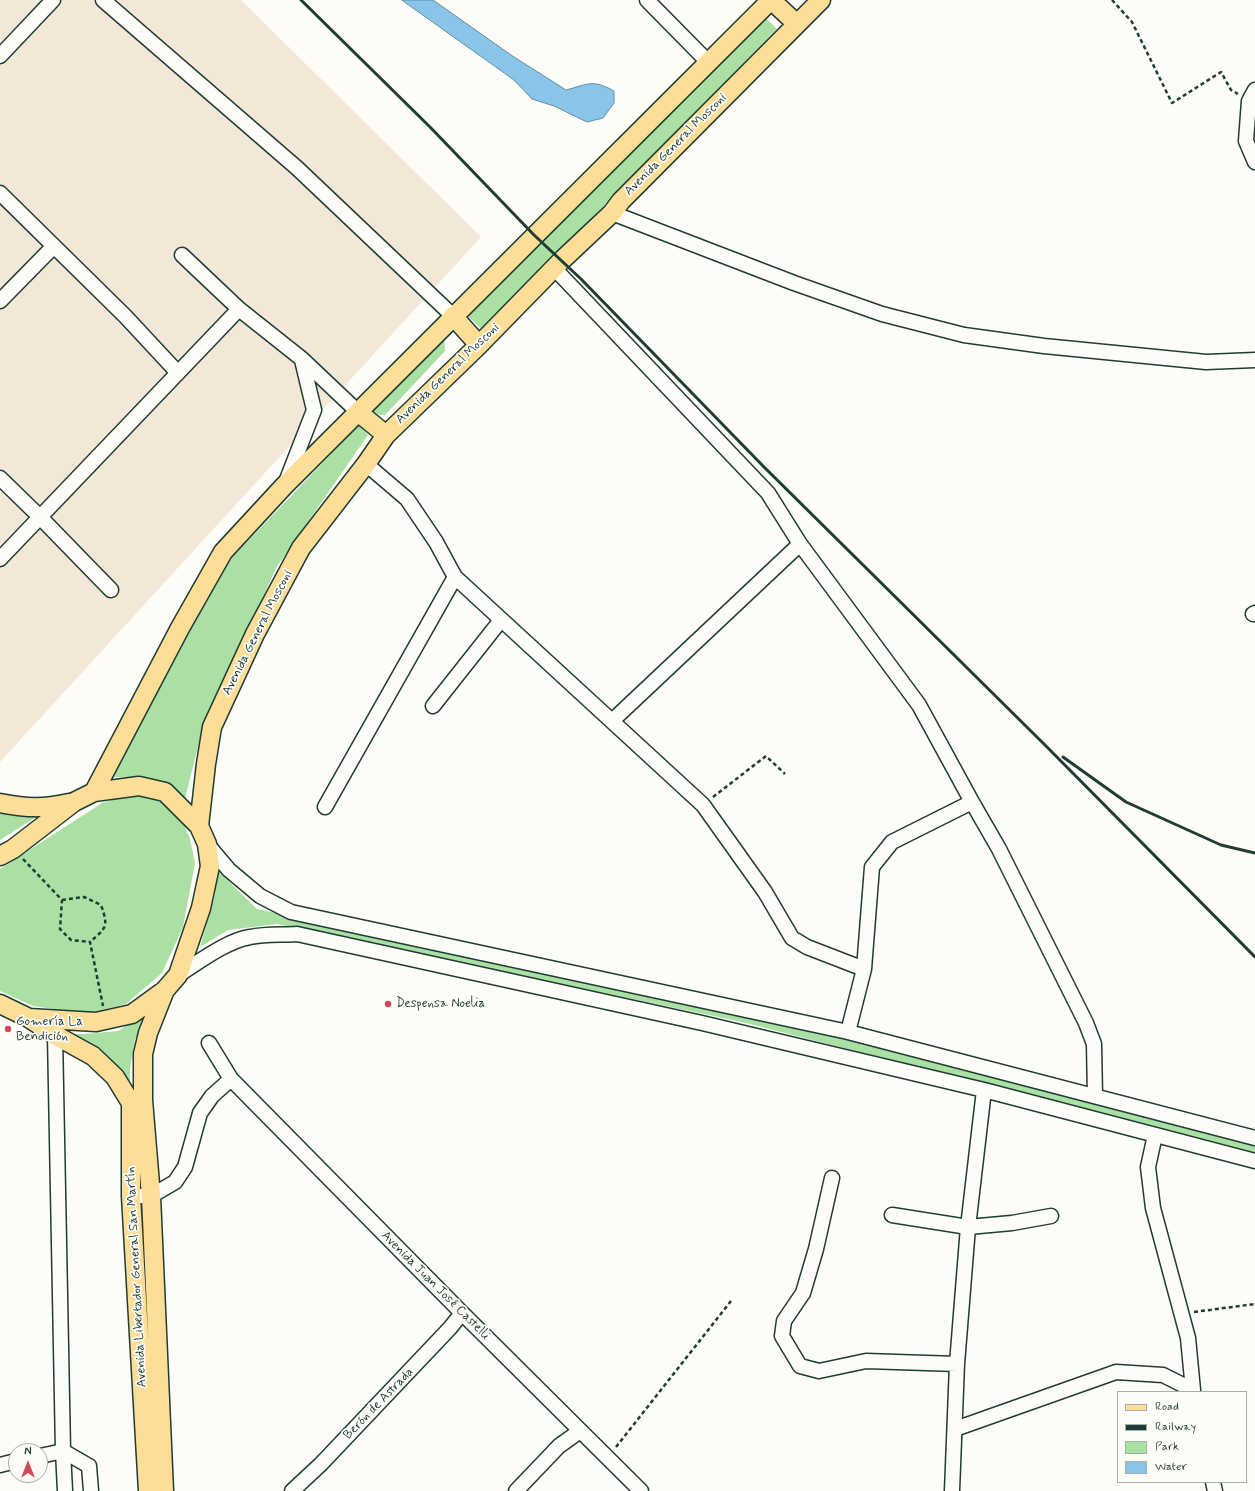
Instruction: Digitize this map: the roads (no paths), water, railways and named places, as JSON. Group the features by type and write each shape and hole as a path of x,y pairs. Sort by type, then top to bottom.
{"main road":[{"path":"94,792 172,642 223,552 284,486 771,0 797,24"},
{"name":"Avenida General Mosconi","path":"198,826 212,726 249,648 301,548 366,464 386,435 479,345 554,268 612,213 621,200 820,0"},
{"path":"453,316 479,345"},
{"path":"358,412 386,435"},
{"path":"0,1004 29,1018 96,1022 132,1014 165,990 178,975 201,908 210,866 207,844 198,826 165,792 139,786 94,792 74,802 7,852"},
{"path":"0,803 24,808 48,807 74,802"},
{"name":"Avenida Libertador General San Martín","path":"164,1491 151,1196 143,1100 143,1054 148,1033 165,990"},
{"name":"Avenida Libertador General San Martín","path":"29,1018 55,1035 93,1056 115,1077 131,1103 131,1196 148,1491"}],"street":[{"path":"0,56 53,0"},
{"path":"103,0 297,168 453,316"},
{"path":"647,0 708,62"},
{"path":"1252,96 1246,140 1255,162"},
{"path":"0,193 53,247 126,317 178,373"},
{"path":"612,213 802,286 882,314 964,336 1044,346 1206,362 1255,360"},
{"path":"0,301 53,247"},
{"path":"182,255 239,309 302,359 358,412"},
{"path":"554,268 768,493 800,544 919,705 1000,850 1086,1023 1094,1044 1095,1096"},
{"path":"0,559 239,309"},
{"path":"284,486 314,410 302,359"},
{"path":"366,464 407,499 436,542 455,577 703,805 765,892 792,938 807,947 864,969"},
{"path":"0,478 111,590"},
{"path":"612,721 800,544"},
{"path":"325,807 455,577"},
{"path":"432,706 501,620"},
{"path":"848,1032 864,969 872,867 892,842 972,802"},
{"path":"207,844 229,870 254,892 291,912 848,1032 1255,1138"},
{"path":"178,975 227,945 248,937 297,934 702,1023 984,1090 1255,1161"},
{"path":"55,1035 65,1491"},
{"name":"Avenida Juan José Castelli","path":"210,1043 230,1079 641,1491"},
{"path":"131,1196 151,1196 175,1182 185,1167 200,1113 212,1096 230,1079"},
{"path":"952,1491 957,1364 968,1227 984,1090"},
{"path":"1156,1135 1148,1167 1153,1208 1188,1338 1193,1391"},
{"path":"832,1178 816,1249 803,1293 784,1321 782,1336 800,1366 818,1371 866,1361 957,1364"},
{"path":"892,1215 968,1227 1012,1223 1051,1216"},
{"name":"Berón de Astrada","path":"292,1491 321,1464 370,1413 450,1328 462,1313"},
{"path":"955,1429 1116,1372 1163,1375 1193,1391"},
{"path":"516,1491 559,1446 580,1431"},
{"path":"48,1454 63,1451 89,1466 91,1491"}],"water":[{"path":"402,0 433,0 511,55 566,90 590,84 601,85 614,91 614,103 603,118 587,122 554,106 532,99 514,80"}],"railway":[{"path":"301,0 430,127 534,235 581,279 764,467 1043,743 1255,957"},
{"path":"1063,757 1126,802 1221,845 1255,853"}],"place":[{"name":"Despensa Noelia","path":"388,1004"},
{"name":"Gomería La Bendición","path":"8,1029"}]}
